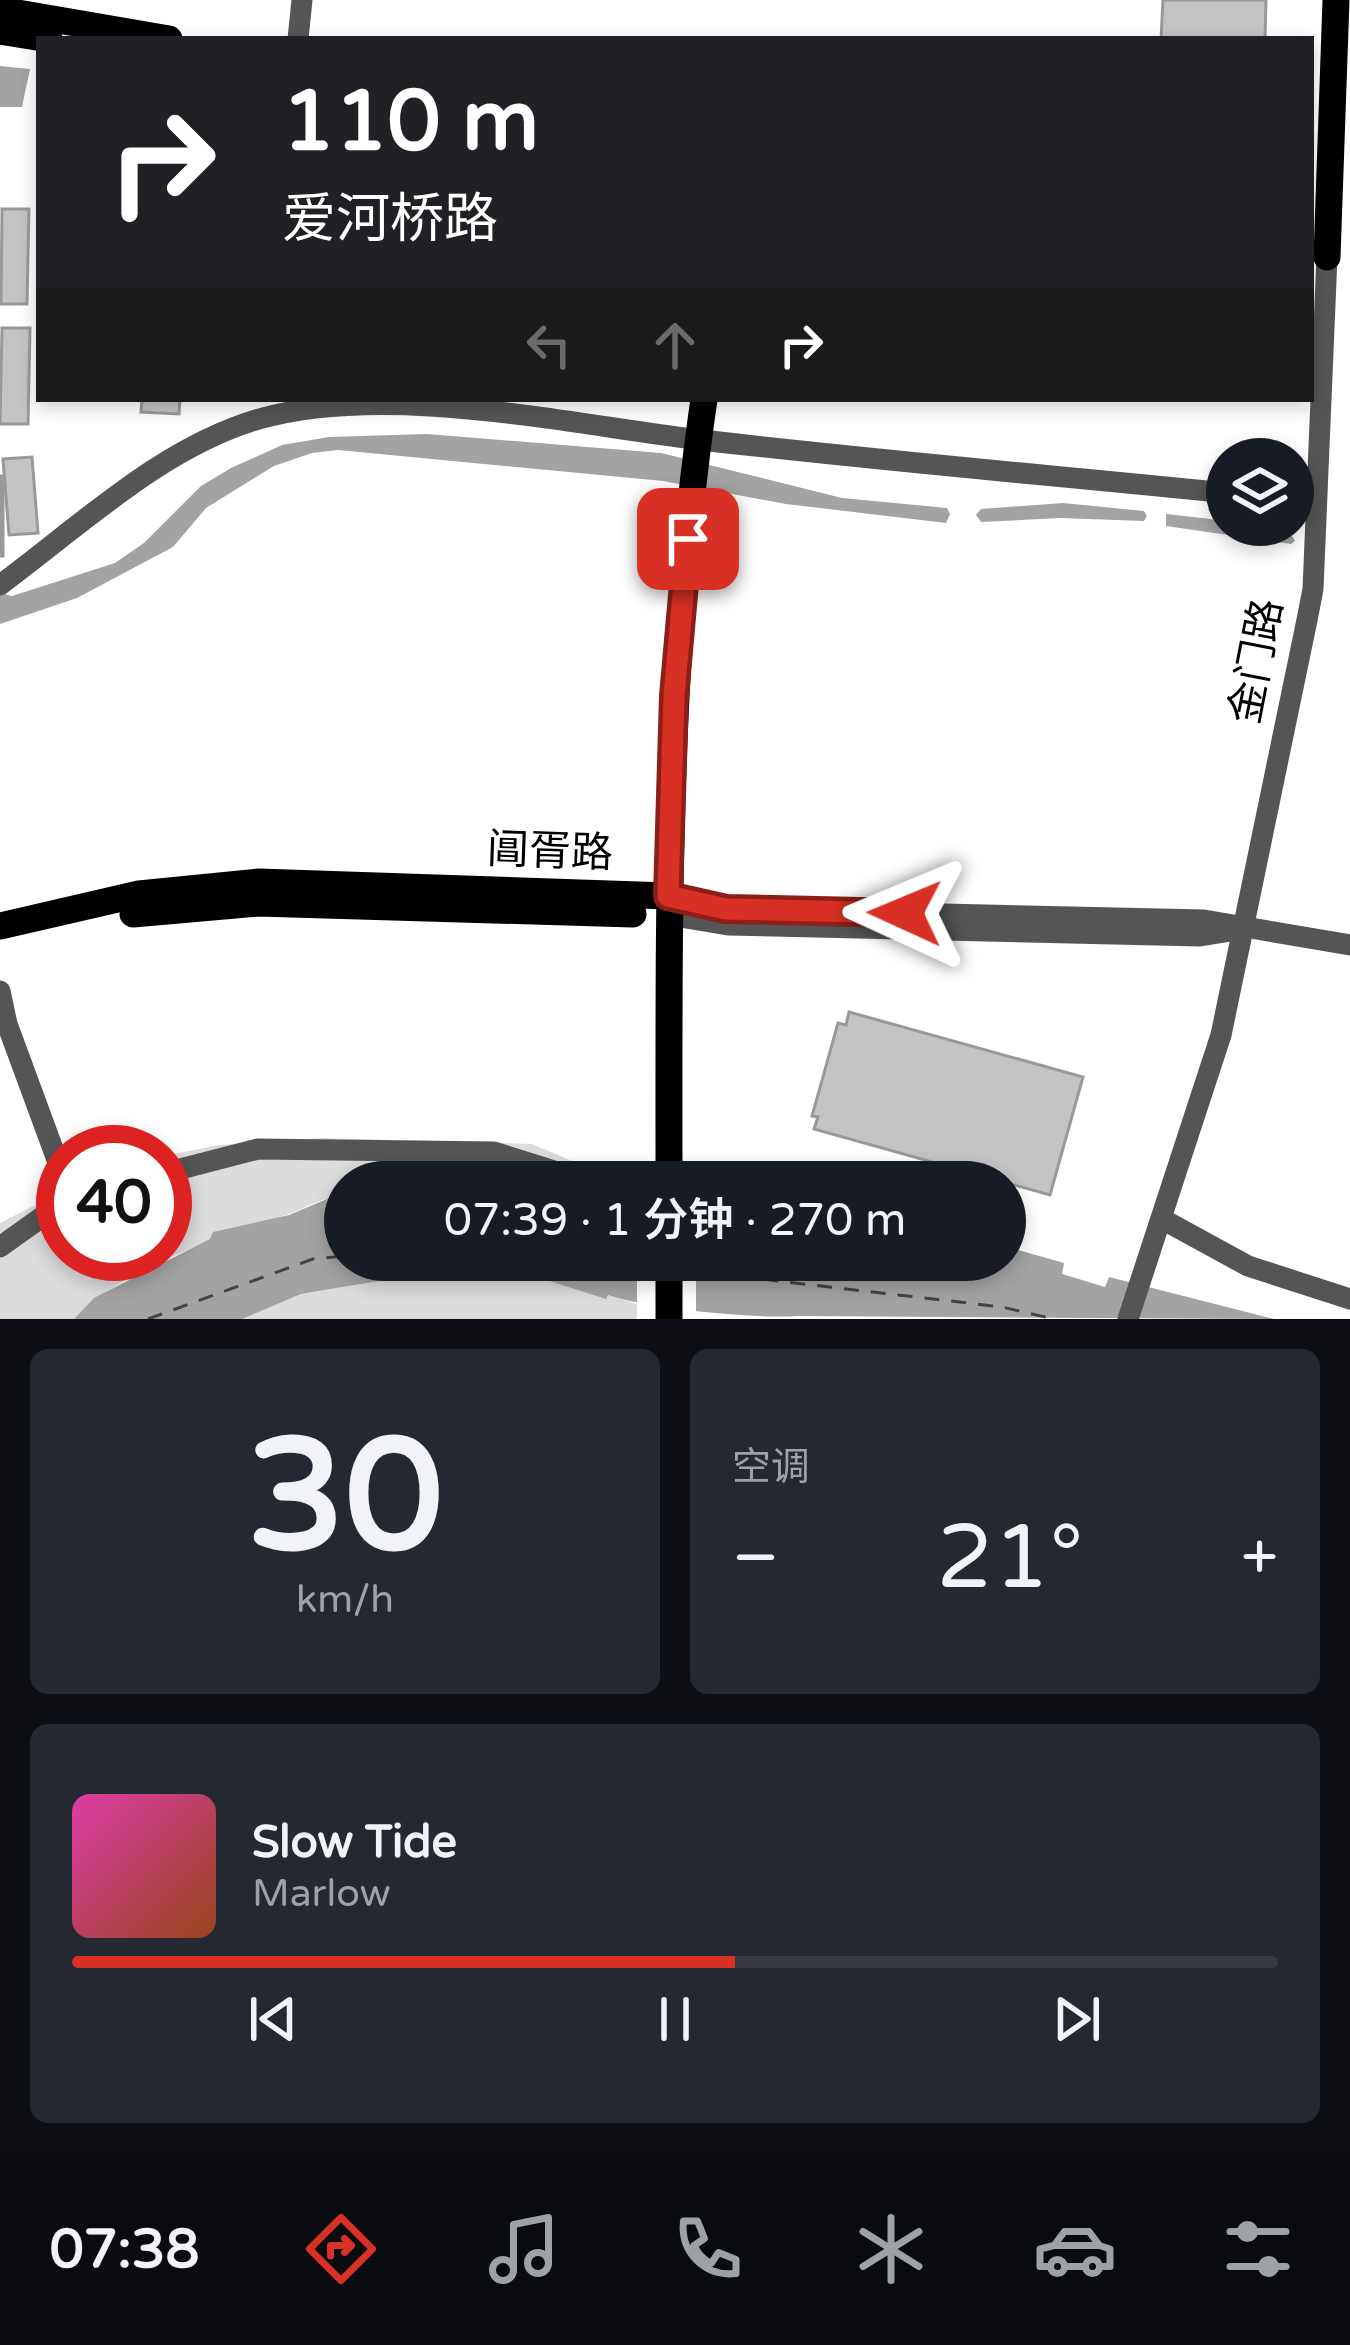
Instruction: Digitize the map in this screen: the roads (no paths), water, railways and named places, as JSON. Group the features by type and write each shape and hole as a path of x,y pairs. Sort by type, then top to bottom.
{"main road":[{"name":"金门路","path":"1329,246 1336,0"},
{"path":"0,10 152,36"},
{"path":"0,31 36,37"},
{"path":"669,1161 668,905 675,675 704,402"},
{"name":"阊胥路","path":"0,926 139,894 242,883 668,905"},
{"name":"阊胥路","path":"0,945 122,915 224,904 668,905"},
{"path":"669,1281 669,1319"}],"street":[{"path":"298,36 302,0"},
{"name":"金门路","path":"1314,393 1329,246"},
{"name":"金门路","path":"1309,438 1313,402"},
{"path":"2,584 196,445 235,427 288,412 345,406 423,407 698,444 1206,491"},
{"name":"金门路","path":"1128,1319 1216,1052 1311,603 1307,546"},
{"name":"阊胥路","path":"668,905 728,925 1200,936 1243,928 1350,945"},
{"path":"0,991 7,1024 44,1125"},
{"path":"192,1166 258,1149 494,1152 522,1161"},
{"path":"0,1247 36,1221"},
{"path":"1159,1229 1248,1266 1350,1299"}]}
